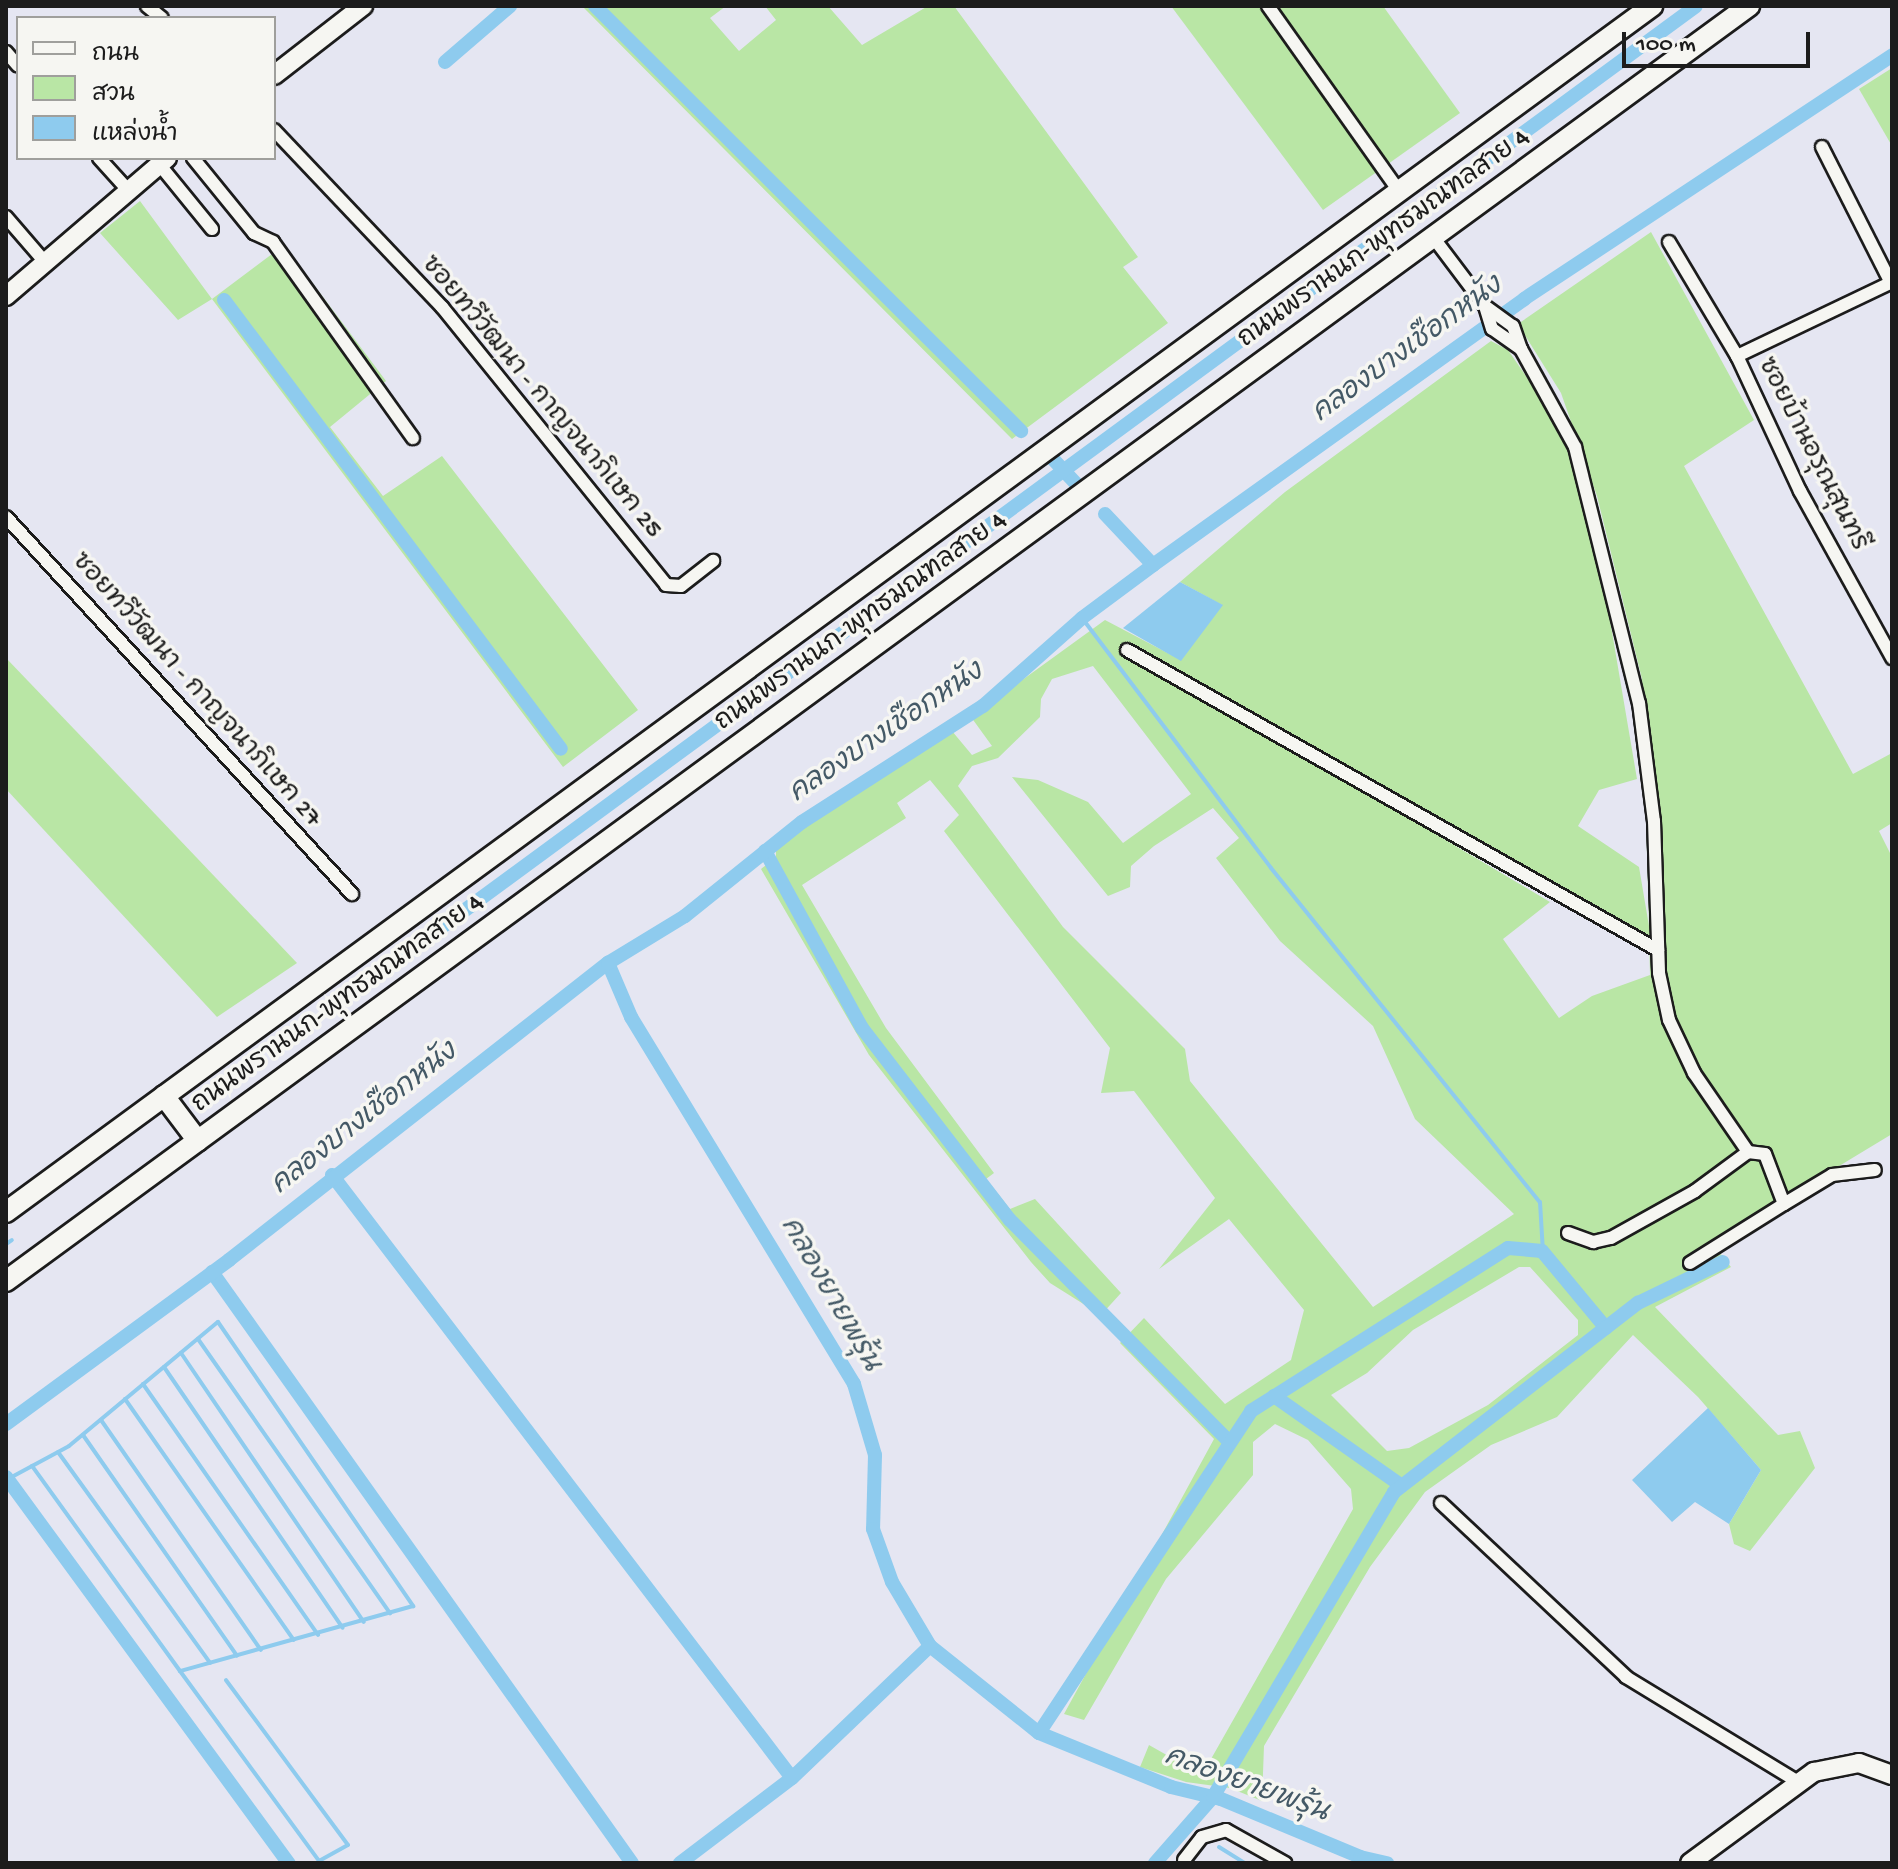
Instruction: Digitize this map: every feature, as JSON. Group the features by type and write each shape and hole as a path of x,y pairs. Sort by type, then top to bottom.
{"main road":[{"name":"ถนนพรานนก-พุทธมณฑลสาย 4","path":"6,1212 1652,6"},
{"name":"ถนนพรานนก-พุทธมณฑลสาย 4","path":"6,1281 1749,6"},
{"path":"164,1096 198,1141"}],"street":[{"path":"276,73 363,6"},
{"path":"1268,6 1399,191"},
{"name":"ซอยทวีวัฒนา - กาญจนาภิเษก 25","path":"276,132 442,307 666,585 681,586 713,561"},
{"name":"ซอยบ้านอรุณสุนทรี","path":"1737,356 1892,282 1822,147"},
{"path":"101,160 128,190"},
{"path":"195,160 254,233 273,242 413,438"},
{"path":"6,296 163,161 212,229"},
{"path":"6,217 44,261"},
{"path":"1433,237 1517,343 1575,447 1633,673 1654,821 1658,950 1669,1020 1694,1073 1748,1152"},
{"name":"ซอยบ้านอรุณสุนทรี","path":"1669,242 1737,356 1800,491 1892,658"},
{"name":"ซอยทวีวัฒนา - กาญจนาภิเษก 27","path":"6,517 352,894"},
{"path":"1127,650 1658,950"},
{"path":"1568,1233 1593,1242 1611,1238 1695,1191 1748,1152 1765,1154 1784,1204"},
{"path":"1690,1263 1832,1175 1875,1170"},
{"path":"1441,1503 1603,1659 1798,1782"},
{"path":"1690,1863 1798,1782 1837,1763 1859,1763 1892,1775"},
{"path":"1184,1860 1202,1837 1226,1830 1285,1863"}],"green space":[{"path":"582,6 726,6 710,18 739,51 776,20 765,6 828,6 862,45 928,6 954,6 1138,257 1123,267 1168,323 1012,439"},
{"path":"1171,6 1383,6 1460,113 1323,210"},
{"path":"1892,68 1892,146 1859,89"},
{"path":"140,201 212,299 178,320 100,233"},
{"path":"1651,232 1754,420 1684,466 1853,774 1892,753 1892,823 1879,831 1892,857 1892,1134 1712,1243 1731,1267 1655,1307 1778,1435 1800,1431 1815,1468 1750,1551 1734,1544 1729,1524 1761,1470 1698,1397 1633,1335 1557,1417 1491,1445 1425,1492 1370,1567 1264,1746 1262,1801 1230,1788 1186,1782 1140,1767 1149,1745 1179,1762 1211,1759 1353,1509 1351,1489 1308,1440 1275,1424 1253,1442 1253,1475 1166,1579 1084,1720 1064,1714 1214,1439 1120,1343 1144,1318 1225,1404 1291,1360 1304,1310 1229,1219 1159,1269 1215,1198 1134,1091 1101,1093 1110,1048 944,831 959,815 930,780 897,803 906,818 802,885 886,1028 994,1173 986,1179 1010,1209 1035,1199 1121,1293 1101,1315 1050,1283 1031,1262 869,1055 761,869 776,857 776,846 952,731 972,755 992,746 971,717 1105,620 1181,660 1222,605 1180,582 1285,492 1491,341 1508,350 1557,421 1573,467 1604,585 1637,779 1599,790 1578,826 1639,867 1649,926 1642,679 1597,496 1561,393 1518,324","holes":["1093,666 1191,794 1123,843 1088,802 1038,780 1012,777 1108,896 1130,887 1131,866 1154,846 1213,808 1239,838 1216,858 1280,941 1373,1026 1415,1119 1514,1214 1373,1307 1190,1081 1185,1049 1063,927 958,786 972,766 998,758 1040,717 1041,699 1052,679","1260,730 1357,774 1649,936 1650,975 1592,996 1559,1018 1503,939 1550,902","1519,1267 1530,1267 1578,1320 1578,1335 1488,1405 1409,1448 1387,1451 1331,1395 1367,1373 1413,1330"]},
{"path":"284,245 386,381 330,427 383,496 442,456 638,710 563,767 212,299"},
{"path":"6,658 297,963 217,1017 6,789"}],"water":[{"path":"1180,582 1223,605 1181,661 1123,628"},
{"path":"1708,1408 1761,1470 1729,1524 1695,1502 1672,1522 1632,1480"}],"waterway":[{"path":"445,62 510,6"},
{"path":"595,6 1021,431"},
{"path":"352,993 1696,6"},
{"name":"คลองบางเชือกหนัง","path":"6,1424 229,1260 608,963 685,916 802,822 983,706 1082,618 1153,565 1524,299 1892,55"},
{"path":"224,300 561,749"},
{"path":"1052,458 1076,484"},
{"path":"1105,514 1153,565"},
{"path":"1082,618 1271,868 1540,1202 1543,1253"},
{"path":"765,851 862,1028 1010,1220 1229,1441"},
{"name":"คลองยายพรุ้น","path":"608,963 631,1017 854,1384 875,1455 873,1529 892,1582 930,1646 1039,1733 1171,1787 1221,1799 1360,1857 1387,1863"},
{"path":"332,1175 792,1778"},
{"path":"6,1244 12,1240"},
{"path":"1039,1733 1251,1411 1508,1248 1542,1251 1606,1328"},
{"path":"1155,1863 1213,1797 1394,1492 1638,1303 1723,1262"},
{"path":"212,1272 632,1863"},
{"path":"6,1480 69,1446 218,1322 413,1606 180,1671 32,1466"},
{"path":"198,1339 390,1613"},
{"path":"181,1353 364,1622"},
{"path":"164,1367 343,1628"},
{"path":"143,1384 318,1635"},
{"path":"1274,1396 1402,1486"},
{"path":"125,1399 294,1640"},
{"path":"101,1420 261,1650"},
{"path":"83,1435 237,1656"},
{"path":"58,1452 210,1663"},
{"path":"6,1477 289,1863"},
{"path":"680,1863 792,1778 930,1646"},
{"path":"180,1671 319,1861 348,1845 226,1680"},
{"path":"1219,1847 1245,1863"}]}
